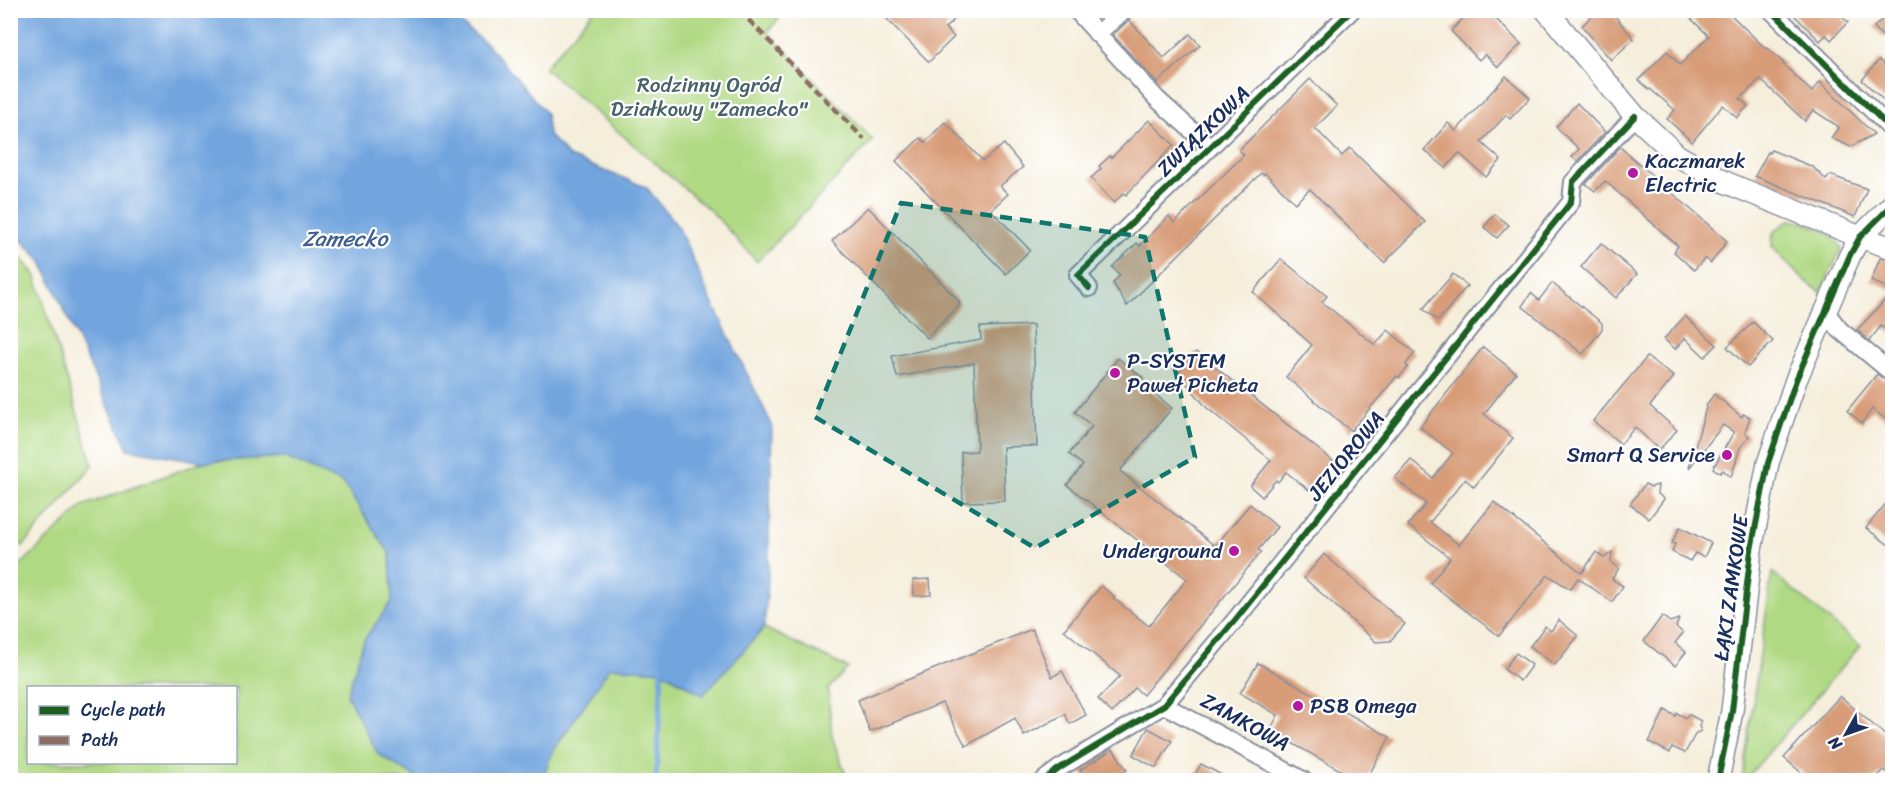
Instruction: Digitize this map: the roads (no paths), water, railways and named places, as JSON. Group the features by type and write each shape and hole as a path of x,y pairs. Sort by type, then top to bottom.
{"street":[{"path":"1076,10 1157,99 1210,147"},
{"path":"1097,34 1125,10"},
{"name":"ZWIĄZKOWA","path":"1089,288 1078,274 1352,10"},
{"path":"1546,10 1635,116 1666,146 1689,163 1726,183 1893,248"},
{"path":"1770,10 1893,130"},
{"name":"JEZIOROWA","path":"1044,780 1164,705 1236,619 1571,202 1573,182 1635,116"},
{"path":"1860,237 1893,205"},
{"name":"ŁĄKI ZAMKOWE","path":"1718,780 1732,711 1751,550 1768,463 1796,380 1860,237"},
{"path":"1825,311 1840,330 1893,373"},
{"name":"ZAMKOWA","path":"1164,705 1304,780"}],"water":[{"name":"Zamecko","path":"11,10 445,11 487,44 546,113 548,134 569,157 646,187 679,228 710,298 772,425 768,582 764,628 703,695 662,671 610,667 553,751 542,780 420,780 378,754 347,695 364,640 392,601 390,554 343,483 284,457 203,462 128,449 42,262 11,229"}],"waterway":[{"path":"656,780 662,671"}],"place":[{"name":"Kaczmarek Electric","path":"1633,173"},
{"name":"P-SYSTEM Paweł Picheta","path":"1115,373"},
{"name":"Smart Q Service","path":"1727,455"},
{"name":"Underground","path":"1234,551"},
{"name":"PSB Omega","path":"1298,706"}],"park label":[{"name":"Rodzinny Ogród Działkowy \"Zamecko\"","path":"709,97"}]}
